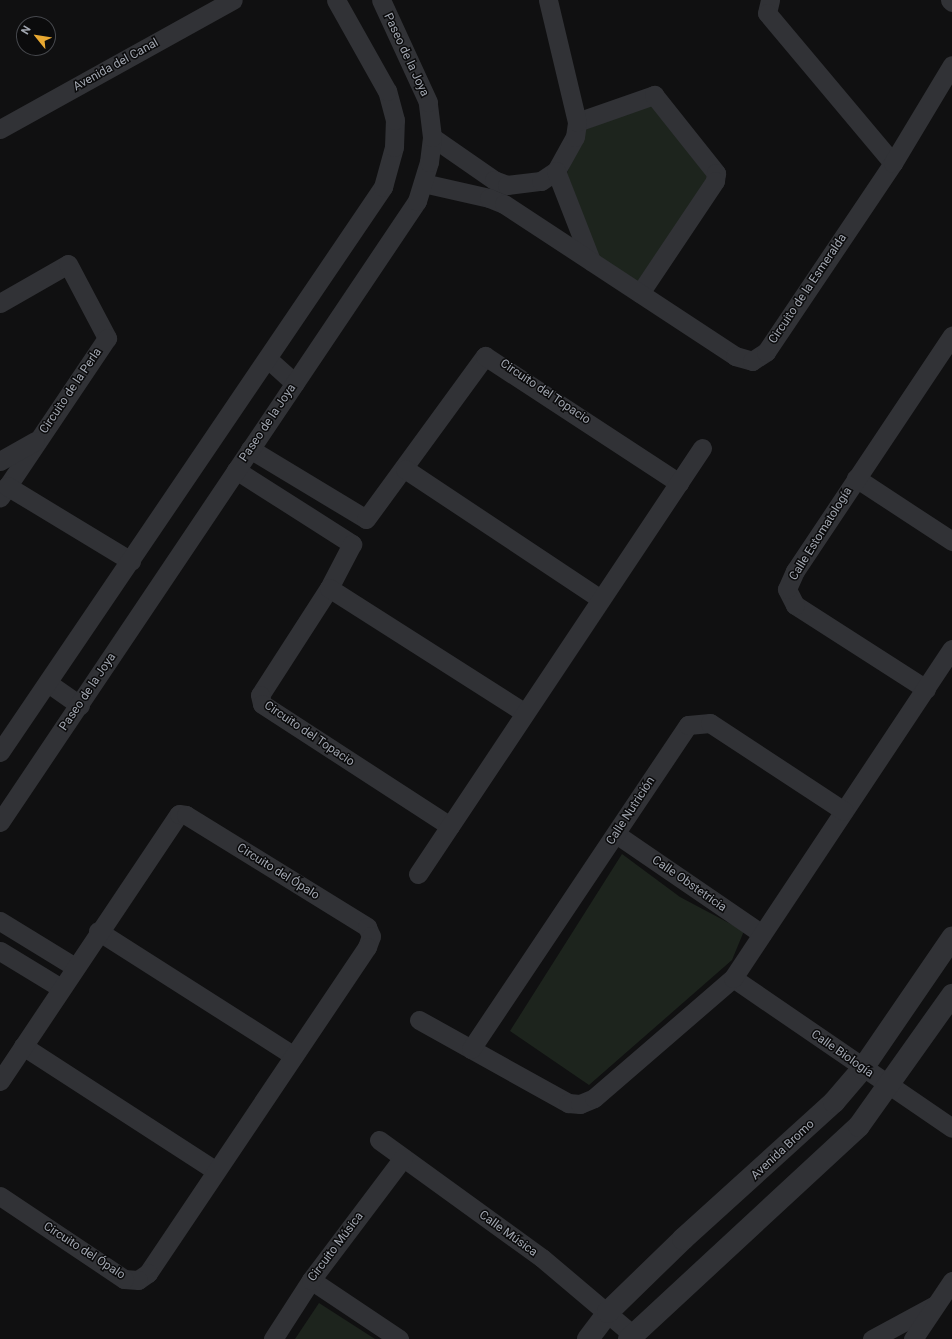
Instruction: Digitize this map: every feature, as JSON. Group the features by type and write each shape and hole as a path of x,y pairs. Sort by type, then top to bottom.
{"street":[{"name":"Avenida del Canal","path":"0,129 233,0"},
{"path":"0,752 370,210 383,186 394,147 394,120 387,91 336,0"},
{"name":"Paseo de la Joya","path":"0,822 80,705 250,449 405,223 423,183 432,137 428,102 381,0"},
{"name":"Circuito de la Esmeralda","path":"423,183 491,189 523,186 541,181 556,171 575,137 577,122 548,0"},
{"path":"770,0 767,13 893,163"},
{"name":"Circuito de la Esmeralda","path":"432,137 491,189 591,261 735,356 752,361 766,352 893,163 952,65"},
{"path":"577,122 654,95 716,173 715,181 640,293"},
{"path":"556,171 591,261"},
{"name":"Circuito de la Perla","path":"0,303 68,264 107,338 38,439 4,492 131,561"},
{"name":"Calle Estomatología","path":"926,689 795,605 787,589 795,571 856,478 947,355 952,336"},
{"name":"Circuito del Topacio","path":"250,449 366,519 405,469 486,356 678,483"},
{"path":"268,359 295,383"},
{"name":"Circuito de la Perla","path":"0,461 38,439"},
{"path":"418,874 702,448"},
{"path":"405,469 601,599"},
{"name":"Circuito del Topacio","path":"236,470 352,544 329,588 260,694 262,704 450,826"},
{"path":"856,478 952,541"},
{"path":"329,588 525,713"},
{"path":"419,1020 568,1103 580,1104 594,1098 733,978 952,650"},
{"path":"48,683 80,705"},
{"name":"Calle Nutrición","path":"471,1049 688,725 702,721 844,811"},
{"name":"Circuito del Ópalo","path":"0,1081 98,931 179,814 367,927 371,936 368,947 148,1273 138,1280 124,1280 0,1196"},
{"name":"Calle Obstetricia","path":"616,834 762,934"},
{"path":"0,921 75,967"},
{"path":"98,931 294,1056"},
{"name":"Avenida Bromo","path":"588,1339 608,1312 834,1102 863,1068 952,938"},
{"path":"0,951 61,988"},
{"name":"Calle Biología","path":"733,978 889,1087 952,1128"},
{"path":"631,1337 709,1261 817,1167 860,1126 889,1087 952,995"},
{"path":"23,1046 216,1171"},
{"name":"Calle Música","path":"379,1140 542,1258 608,1312 631,1337"},
{"name":"Circuito Música","path":"273,1339 311,1280 403,1158"},
{"path":"311,1280 396,1338"},
{"path":"913,1339 952,1281"},
{"path":"872,1339 935,1305"}],"shaded area":[{"path":"652,104 710,177 638,283 598,256 567,173 584,130"},
{"path":"622,854 680,897 744,931 732,960 589,1085 510,1031"},
{"path":"319,1303 375,1339 295,1339"}]}
